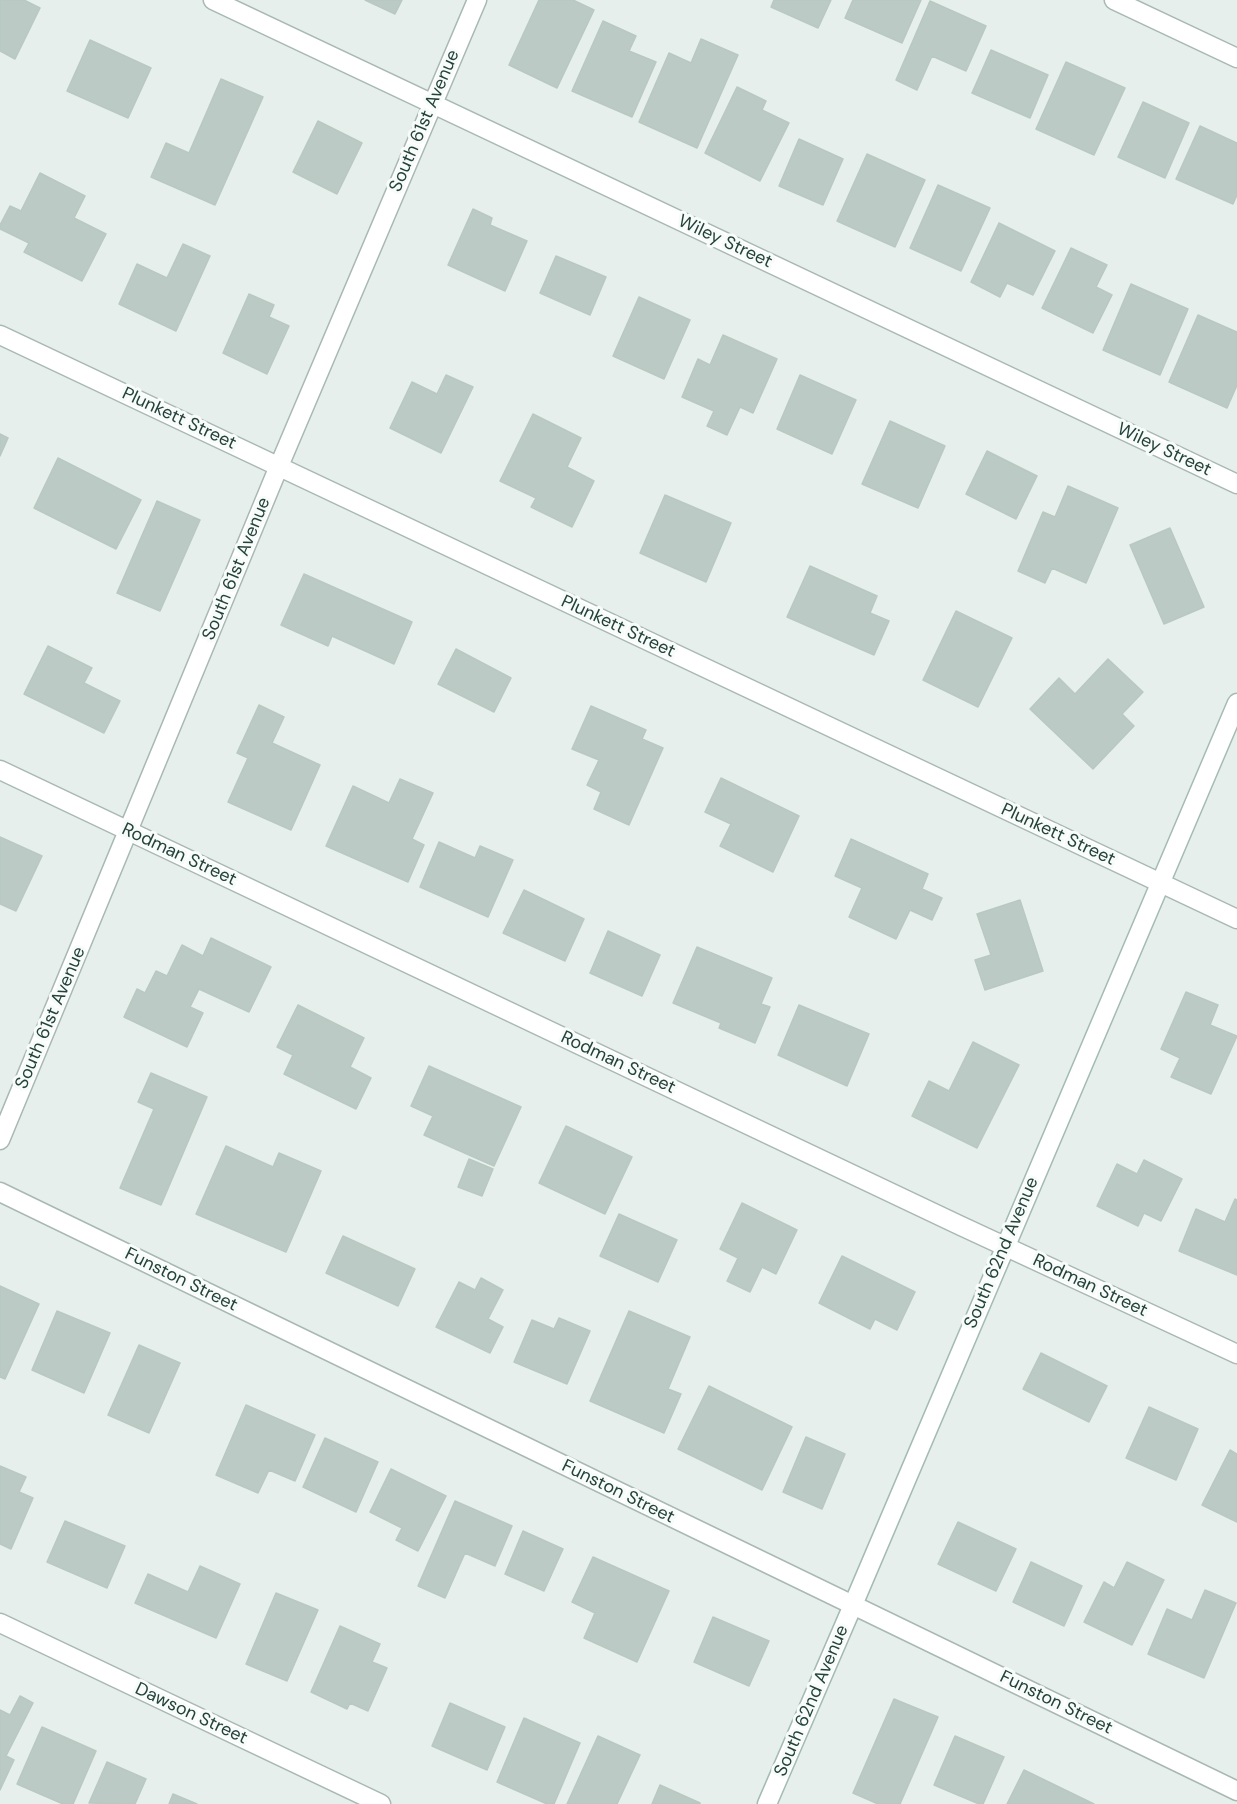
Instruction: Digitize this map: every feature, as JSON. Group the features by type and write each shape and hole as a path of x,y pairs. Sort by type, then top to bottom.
{"street":[{"name":"Wiley Street","path":"213,0 1237,484"},
{"name":"South 61st Avenue","path":"0,1140 279,466 477,0"},
{"path":"1114,0 1237,58"},
{"name":"Plunkett Street","path":"0,335 1237,920"},
{"name":"South 62nd Avenue","path":"767,1804 1237,703"},
{"name":"Rodman Street","path":"0,770 1004,1246 1237,1354"},
{"name":"Funston Street","path":"0,1192 1237,1791"},
{"name":"Dawson Street","path":"0,1623 381,1804"}],"building":[{"path":"0,0 24,0 40,8 15,59 0,51"},
{"path":"365,0 402,0 395,14"},
{"path":"539,0 573,0 594,10 557,88 509,65"},
{"path":"774,0 831,0 818,28 771,7"},
{"path":"853,0 921,0 902,43 845,18"},
{"path":"930,1 986,26 966,71 932,56 917,90 896,80"},
{"path":"603,21 636,36 629,51 656,62 632,117 572,91"},
{"path":"701,39 738,55 697,148 639,122 669,53 691,63"},
{"path":"90,40 151,68 128,118 67,91"},
{"path":"991,50 1048,75 1030,118 972,93"},
{"path":"1066,62 1125,88 1094,155 1036,129"},
{"path":"221,79 263,97 215,205 151,177 166,143 189,153"},
{"path":"737,87 766,101 762,110 789,123 760,181 705,153"},
{"path":"1143,102 1189,123 1165,178 1118,157"},
{"path":"318,121 362,143 337,194 293,172"},
{"path":"1200,126 1237,143 1237,195 1233,204 1176,179"},
{"path":"799,139 843,159 823,205 779,186"},
{"path":"867,154 925,180 895,247 837,221"},
{"path":"40,173 85,196 74,218 106,234 82,281 24,252 29,243 0,229 10,206 21,211"},
{"path":"938,185 990,208 961,271 910,248"},
{"path":"473,209 492,218 490,225 527,241 505,291 448,265"},
{"path":"999,223 1055,251 1033,295 1007,283 1000,297 971,282"},
{"path":"183,244 210,256 176,331 119,304 137,264 167,278"},
{"path":"1071,248 1107,265 1096,287 1112,295 1093,333 1042,308"},
{"path":"556,256 606,277 590,315 540,293"},
{"path":"1131,284 1188,309 1160,375 1103,350"},
{"path":"249,294 274,305 269,317 289,326 267,374 223,353"},
{"path":"639,297 690,320 664,379 613,356"},
{"path":"1198,315 1237,332 1237,385 1227,408 1169,382"},
{"path":"723,335 777,359 753,413 740,407 727,435 707,426 714,411 682,397 698,359 710,365"},
{"path":"446,375 473,387 441,453 390,428 412,382 437,394"},
{"path":"800,375 856,400 832,454 777,429"},
{"path":"533,414 581,438 567,467 594,481 572,527 531,507 536,498 500,481"},
{"path":"890,421 945,446 918,508 862,484"},
{"path":"0,434 8,438 0,456"},
{"path":"987,451 1037,476 1016,519 966,494"},
{"path":"58,458 141,500 116,549 34,508"},
{"path":"1068,486 1118,508 1086,583 1052,568 1045,583 1018,571 1043,512 1055,517"},
{"path":"665,495 731,523 706,582 640,553"},
{"path":"157,501 200,520 160,611 117,593"},
{"path":"1170,528 1204,607 1164,624 1130,545"},
{"path":"810,566 877,596 870,613 889,621 874,655 787,617"},
{"path":"304,574 412,622 394,664 332,636 328,646 281,625"},
{"path":"956,611 1012,638 978,707 923,680"},
{"path":"48,646 92,668 84,683 120,701 104,733 24,694"},
{"path":"456,649 511,678 494,712 438,684"},
{"path":"1108,659 1143,692 1122,714 1134,726 1093,769 1030,709 1059,678 1075,694"},
{"path":"259,705 284,717 272,743 320,765 291,830 228,802 248,758 237,753"},
{"path":"591,706 646,730 642,739 663,748 629,825 594,809 601,792 587,785 599,760 572,749"},
{"path":"721,778 799,816 773,872 720,846 731,824 705,812"},
{"path":"400,779 433,793 412,839 424,845 408,882 326,846 353,786 389,803"},
{"path":"0,837 42,856 16,911 0,904"},
{"path":"851,839 928,874 922,889 942,898 932,920 910,910 896,939 849,917 862,888 835,876"},
{"path":"439,842 475,858 480,846 513,860 488,917 420,887"},
{"path":"524,890 584,919 565,961 503,933"},
{"path":"1020,900 1043,971 985,990 975,960 991,955 977,914"},
{"path":"608,931 660,955 642,996 590,973"},
{"path":"211,938 271,967 249,1012 199,989 190,1007 203,1013 187,1047 124,1017 137,989 145,993 156,971 167,976 182,945 203,956"},
{"path":"697,947 772,978 761,1004 770,1007 755,1043 719,1028 721,1023 673,1003"},
{"path":"1186,992 1218,1005 1210,1025 1237,1036 1211,1094 1171,1077 1180,1058 1161,1049"},
{"path":"298,1005 364,1038 350,1067 371,1078 356,1109 284,1074 293,1055 277,1047"},
{"path":"799,1005 869,1034 847,1086 778,1055"},
{"path":"973,1042 1019,1065 977,1148 912,1116 929,1081 949,1091"},
{"path":"429,1066 521,1107 494,1166 424,1135 433,1116 411,1106"},
{"path":"151,1073 207,1097 161,1205 120,1188 154,1109 138,1102"},
{"path":"566,1126 632,1157 605,1214 539,1183"},
{"path":"226,1146 273,1167 279,1153 321,1171 286,1252 196,1214"},
{"path":"469,1159 493,1169 482,1196 458,1187"},
{"path":"1144,1160 1182,1179 1161,1221 1144,1213 1138,1226 1097,1206 1117,1164 1137,1174"},
{"path":"1235,1199 1237,1200 1237,1275 1179,1251 1196,1209 1225,1222"},
{"path":"742,1203 797,1230 776,1274 762,1267 750,1292 727,1281 738,1258 720,1249"},
{"path":"619,1214 677,1240 658,1282 600,1256"},
{"path":"343,1236 415,1269 398,1306 326,1273"},
{"path":"842,1256 915,1292 897,1330 875,1319 870,1329 819,1303"},
{"path":"481,1278 503,1290 488,1319 503,1327 490,1353 436,1327 459,1282 475,1290"},
{"path":"0,1286 39,1304 5,1379 0,1377"},
{"path":"57,1311 110,1333 84,1393 32,1370"},
{"path":"629,1311 690,1337 668,1389 681,1394 664,1433 590,1401"},
{"path":"559,1318 590,1331 567,1384 514,1362 532,1320 554,1329"},
{"path":"139,1345 180,1363 149,1433 108,1415"},
{"path":"1041,1353 1107,1386 1089,1422 1023,1389"},
{"path":"709,1386 792,1427 762,1490 678,1449"},
{"path":"246,1405 315,1435 295,1481 269,1470 258,1493 216,1475"},
{"path":"1149,1407 1198,1429 1176,1480 1126,1458"},
{"path":"806,1437 845,1454 822,1509 783,1492"},
{"path":"325,1438 378,1462 356,1512 303,1487"},
{"path":"1230,1450 1237,1454 1237,1522 1202,1505"},
{"path":"0,1466 26,1477 19,1492 33,1498 11,1549 0,1544"},
{"path":"391,1469 446,1496 418,1551 396,1540 402,1528 370,1512"},
{"path":"455,1501 512,1526 495,1566 465,1553 445,1598 418,1586"},
{"path":"65,1521 125,1546 107,1588 47,1562"},
{"path":"958,1522 1016,1549 996,1591 938,1564"},
{"path":"523,1531 563,1549 544,1591 505,1574"},
{"path":"593,1557 669,1591 637,1662 584,1638 595,1613 572,1602"},
{"path":"1031,1562 1082,1586 1064,1626 1013,1602"},
{"path":"1127,1562 1164,1580 1132,1645 1084,1622 1104,1582 1114,1588"},
{"path":"200,1566 240,1584 216,1638 135,1603 148,1574 188,1592"},
{"path":"1205,1590 1236,1603 1204,1678 1148,1654 1167,1609 1192,1620"},
{"path":"276,1593 318,1610 287,1681 246,1664"},
{"path":"713,1617 769,1641 749,1686 694,1662"},
{"path":"340,1626 380,1644 372,1662 387,1668 368,1711 350,1703 347,1709 311,1692"},
{"path":"20,1696 33,1703 6,1756 14,1760 0,1790 0,1710 10,1715"},
{"path":"894,1699 938,1717 900,1804 878,1804 853,1793"},
{"path":"450,1703 505,1727 487,1770 432,1746"},
{"path":"524,1718 580,1743 554,1804 547,1804 497,1782"},
{"path":"42,1727 96,1751 73,1804 63,1804 17,1784"},
{"path":"598,1736 640,1755 617,1804 567,1804"},
{"path":"955,1736 1004,1757 983,1804 934,1785"},
{"path":"107,1762 146,1779 135,1804 89,1803"},
{"path":"1024,1770 1094,1804 1007,1804"},
{"path":"660,1785 700,1803 700,1804 652,1804"},
{"path":"173,1794 197,1804 169,1804"}]}
